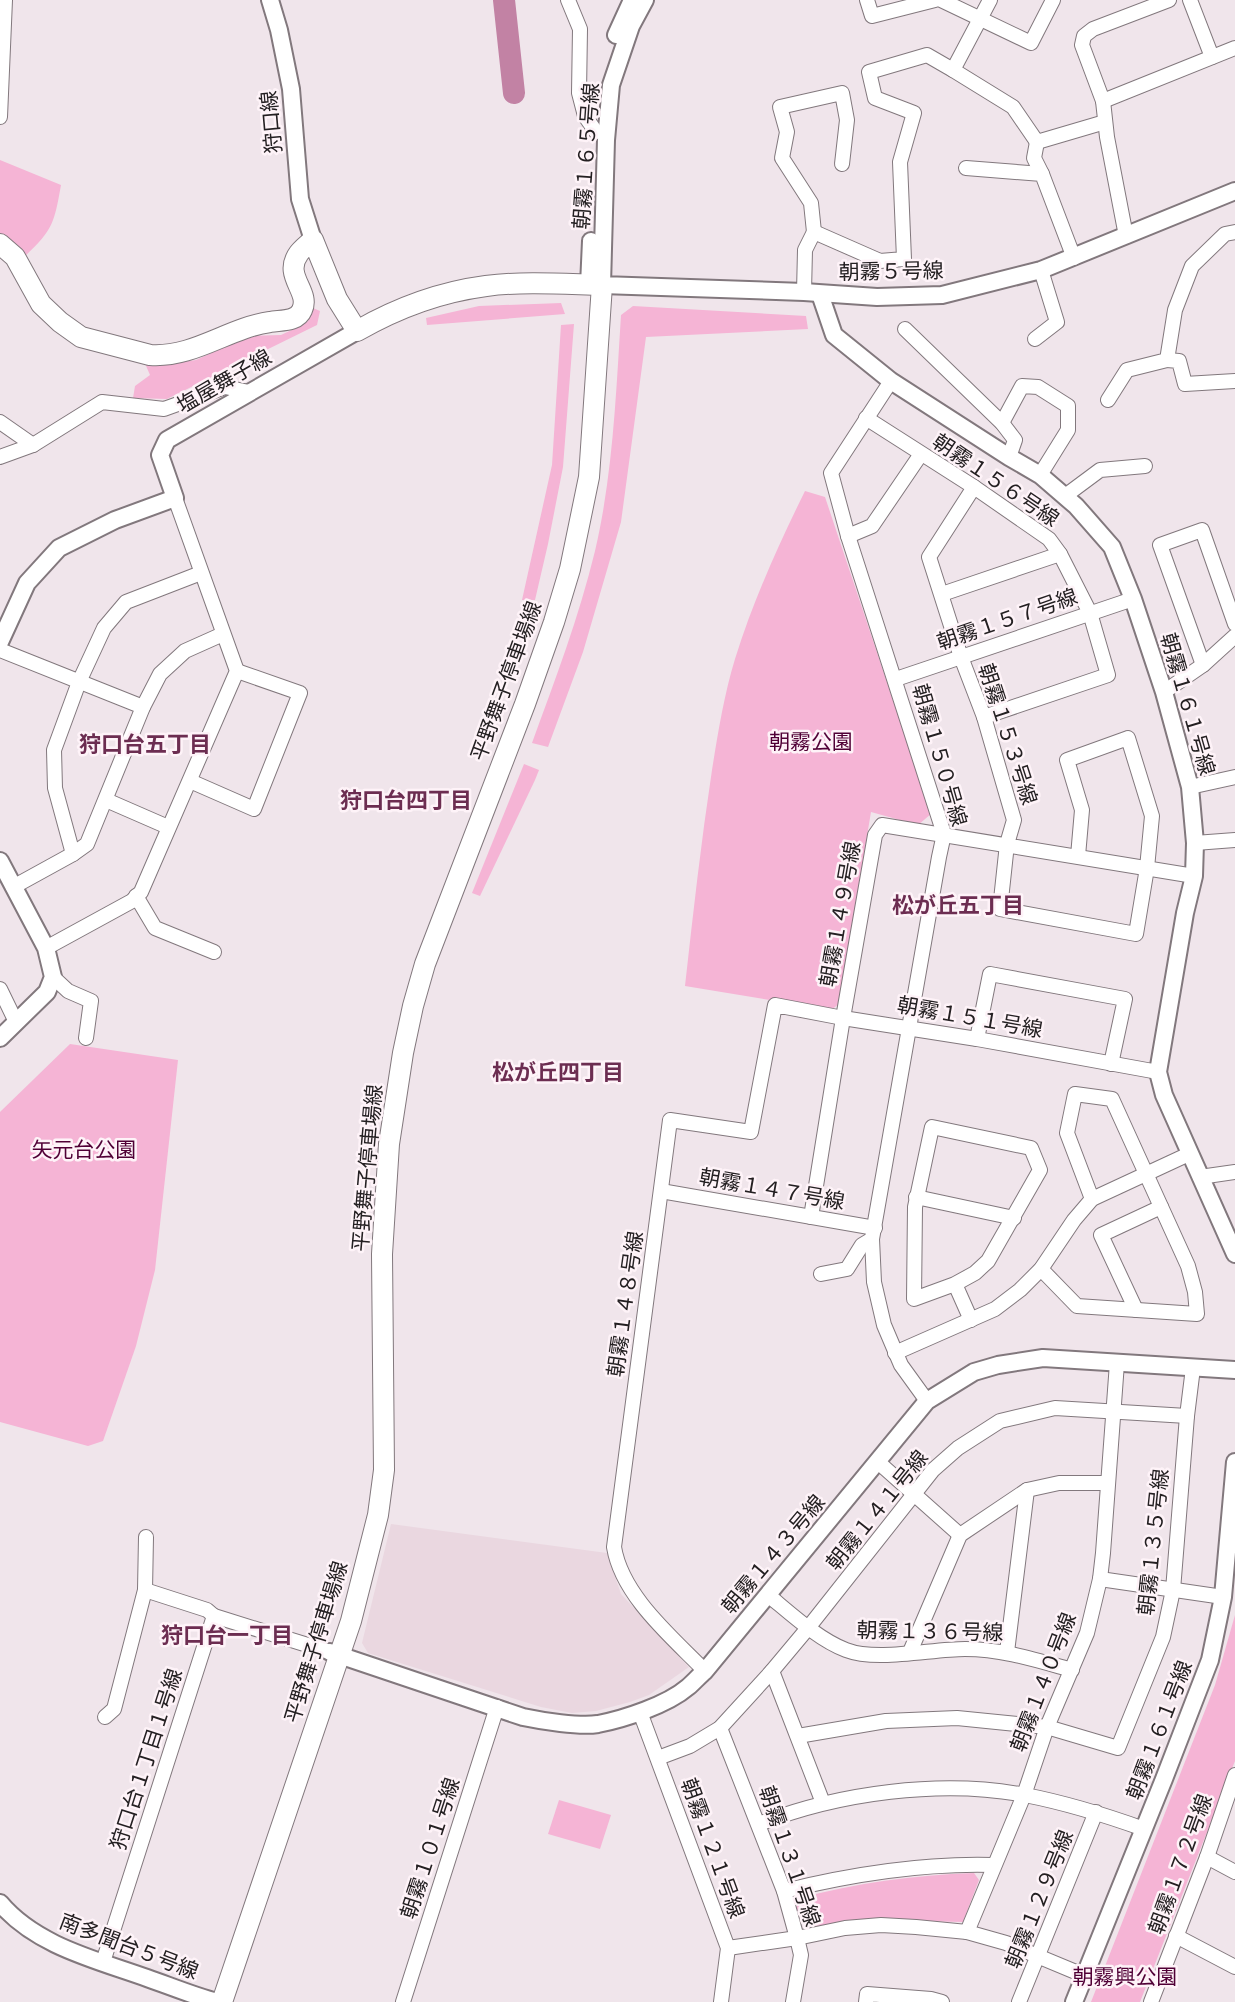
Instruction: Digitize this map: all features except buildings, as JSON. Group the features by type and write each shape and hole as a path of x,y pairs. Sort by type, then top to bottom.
{"main road":[{"path":"0,244 15,257 41,304 81,337 140,353 162,356 201,347 253,325 288,320 298,315 304,307 304,302 294,278 295,262 299,253 313,240 337,299 357,331 399,309 454,291 488,285 596,285"},
{"name":"平野舞子停車場線","path":"215,2002 334,1654 362,1550 376,1482 371,1233 393,1050 418,964 537,645 564,558 582,477 596,285"}],"street":[{"path":"0,117 5,0"},
{"name":"狩口線","path":"270,0 279,30 291,89 300,199 313,240"},
{"path":"568,0 580,29 579,93 585,117 596,132"},
{"name":"朝霧１６５号線","path":"596,285 596,132 601,82 626,9 632,0"},
{"name":"朝霧１６５号線","path":"596,285 611,85 632,26 645,0"},
{"path":"867,0 872,16 935,0"},
{"path":"941,0 1032,43 1053,0"},
{"path":"953,70 990,0"},
{"path":"1126,236 1103,101 1082,45 1084,36 1093,29 1169,0"},
{"path":"1190,0 1212,57"},
{"path":"1103,101 1235,48"},
{"path":"814,232 880,261 904,259 900,162 914,113 875,98 869,72 927,55 1013,107 1037,142 1034,158 1074,258"},
{"path":"812,293 805,250 814,232 811,203 782,158 787,132 780,107 842,93 847,120 842,164"},
{"path":"1037,142 1105,122"},
{"path":"966,168 1042,174"},
{"name":"朝霧５号線","path":"596,285 877,297 942,295 1041,270 1235,191"},
{"path":"1167,360 1175,310 1191,266 1225,234 1235,232"},
{"path":"1035,339 1057,322 1041,270"},
{"name":"朝霧１６１号線","path":"812,293 834,335 891,381 1040,475 1076,506 1112,547 1133,599 1164,692 1190,787 1196,843 1194,876 1185,913 1158,1072 1164,1095 1200,1177 1231,1236 1235,1254"},
{"path":"905,329 1002,423 1015,440 1009,457"},
{"name":"塩屋舞子線","path":"175,498 160,455 167,440 357,331"},
{"path":"1108,400 1127,370 1167,360 1179,361 1185,384 1235,381"},
{"name":"朝霧１５０号線","path":"891,381 831,473 848,536 896,679 944,834 873,1234 874,1282 884,1324 901,1365 927,1401"},
{"path":"1002,423 1022,386 1038,387 1068,406 1068,430 1040,475"},
{"path":"0,457 33,445 102,402 164,409 225,387 249,392"},
{"name":"朝霧１５６号線","path":"866,418 974,487 1049,539 1060,554 1090,613 1108,675 984,717"},
{"path":"0,422 33,445"},
{"path":"848,536 872,526 921,454"},
{"path":"1065,496 1100,470 1145,466"},
{"name":"朝霧１５３号線","path":"974,487 929,557 961,657 984,717 1014,820 1008,844 1000,909 1136,934 1147,868"},
{"path":"0,642 27,583 59,548 115,520 175,498 237,671 141,892 132,901 46,948"},
{"path":"1203,665 1160,545 1202,530 1235,624"},
{"path":"942,594 1060,554"},
{"path":"73,854 55,788 54,750 79,682 104,628 126,602 201,573"},
{"name":"朝霧１５７号線","path":"896,679 1133,599"},
{"path":"13,887 87,844 143,707 160,674 185,651 223,634"},
{"path":"1164,692 1203,665 1235,636"},
{"path":"0,650 143,707"},
{"path":"190,781 255,809 300,693 237,671"},
{"path":"1078,856 1082,810 1067,760 1128,738 1152,816 1147,868"},
{"path":"1190,787 1235,777"},
{"path":"106,800 168,827"},
{"name":"朝霧１４９号線","path":"811,1217 875,835 882,825 1194,876"},
{"path":"1196,843 1235,840"},
{"path":"0,861 46,948 53,977 68,991 91,1001 86,1038"},
{"path":"136,897 154,928 214,952"},
{"path":"977,1039 990,974 1125,999 1111,1064"},
{"path":"0,1038 47,992 53,977"},
{"path":"0,988 16,1022"},
{"name":"朝霧１５１号線","path":"775,1005 1158,1072"},
{"name":"朝霧１４８号線","path":"705,1671 642,1604 616,1561 614,1548 670,1120 751,1132 775,1005"},
{"path":"1041,1269 1077,1306 1197,1314 1195,1292 1188,1266 1112,1099 1075,1094 1067,1133 1092,1199"},
{"path":"932,1127 1031,1148 1040,1170 988,1261 975,1273 955,1284 914,1299 916,1197 932,1127"},
{"path":"895,1353 995,1309 1020,1290 1041,1269 1074,1220 1092,1199 1190,1154"},
{"path":"1200,1177 1235,1172"},
{"name":"朝霧１４７号線","path":"662,1191 811,1217 873,1234"},
{"path":"916,1197 1014,1218"},
{"path":"1136,1310 1101,1234 1161,1207"},
{"path":"821,1274 847,1269 862,1245 873,1234"},
{"path":"955,1284 971,1320"},
{"name":"朝霧１４３号線","path":"334,1654 524,1717 596,1724 640,1712 671,1699 705,1671 927,1401 974,1372 998,1365 1043,1358 1235,1370"},
{"name":"朝霧１４０号線","path":"967,1932 1024,1795 1047,1727 1087,1633 1100,1579 1117,1363"},
{"name":"朝霧１３５号線","path":"798,1736 886,1721 957,1718 1047,1727 1118,1748 1163,1636 1173,1590 1186,1416 1193,1368"},
{"name":"朝霧１４１号線","path":"658,1758 690,1746 720,1728 808,1628 933,1470 958,1448 1000,1421 1055,1408 1186,1416"},
{"path":"878,1462 960,1535"},
{"name":"朝霧１６１号線","path":"1074,2002 1210,1660 1224,1597 1235,1462"},
{"path":"910,1652 960,1535 1027,1490 1059,1483 1107,1483"},
{"path":"1007,1652 1027,1490"},
{"path":"105,1717 114,1709 145,1590 146,1537"},
{"path":"1100,1579 1224,1597"},
{"path":"145,1590 207,1610 214,1616 334,1654"},
{"name":"朝霧１３６号線","path":"768,1595 808,1628 847,1650 875,1654 965,1649 1007,1652 1072,1670"},
{"name":"狩口台１丁目１号線","path":"103,1962 214,1616"},
{"path":"772,1671 823,1803"},
{"name":"朝霧１０１号線","path":"403,2002 497,1707"},
{"name":"朝霧１２１号線","path":"640,1712 728,1948 721,2002"},
{"name":"朝霧１３１号線","path":"720,1728 784,1891 797,1938 801,1955 793,2002"},
{"name":"朝霧１７２号線","path":"1151,2002 1207,1857 1235,1776"},
{"path":"759,1824 823,1803 920,1789 979,1790 1024,1795 1096,1812 1144,1829"},
{"name":"朝霧１２９号線","path":"1020,2002 1096,1812"},
{"path":"1207,1857 1235,1872"},
{"path":"784,1891 831,1879 893,1869 955,1864 993,1865"},
{"name":"南多聞台５号線","path":"2,1908 18,1922 73,1952 215,2002"},
{"path":"728,1948 845,1928 881,1925 967,1932 1040,1955 1083,1975"},
{"path":"1176,1936 1235,1967"},
{"path":"866,2002 867,1994 931,1999 942,2002"}],"shaded area":[{"path":"391,1524 607,1553 621,1594 689,1667 649,1695 596,1711 572,1713 541,1707 368,1653 362,1643"}],"green space":[{"path":"0,160 61,185 51,226 23,258 0,236"},
{"path":"561,303 565,314 427,325 426,318 479,306"},
{"path":"633,306 806,316 808,329 646,337 621,522 583,652 548,747 532,743 574,624 595,551 610,463 621,315"},
{"path":"313,308 320,311 317,325 167,399 133,398 135,386 150,375 144,361 168,364 196,360 248,336 281,335 308,321"},
{"path":"574,324 563,467 535,600 522,600 552,465 561,325"},
{"name":"朝霧公園","path":"805,491 825,497 931,814 918,825 871,812 839,1004 831,1010 685,986 708,797 728,686 742,637 758,595"},
{"path":"524,764 539,770 480,896 472,893"},
{"name":"矢元台公園","path":"70,1044 178,1060 155,1270 136,1346 103,1441 88,1446 0,1422 0,1112"},
{"name":"朝霧興公園","path":"1235,1615 1235,1761 1140,2002 1091,2002 1215,1685"},
{"path":"559,1800 611,1815 600,1849 548,1834"},
{"path":"974,1873 979,1880 963,1922 919,1921 810,1926 803,1920 797,1907 797,1899 841,1888 907,1878"}],"waterway":[{"path":"504,0 514,93"}],"district":[{"name":"狩口台五丁目","path":"145,744"},
{"name":"狩口台四丁目","path":"406,800"},
{"name":"松が丘五丁目","path":"958,905"},
{"name":"松が丘四丁目","path":"558,1072"},
{"name":"狩口台一丁目","path":"227,1635"}]}
